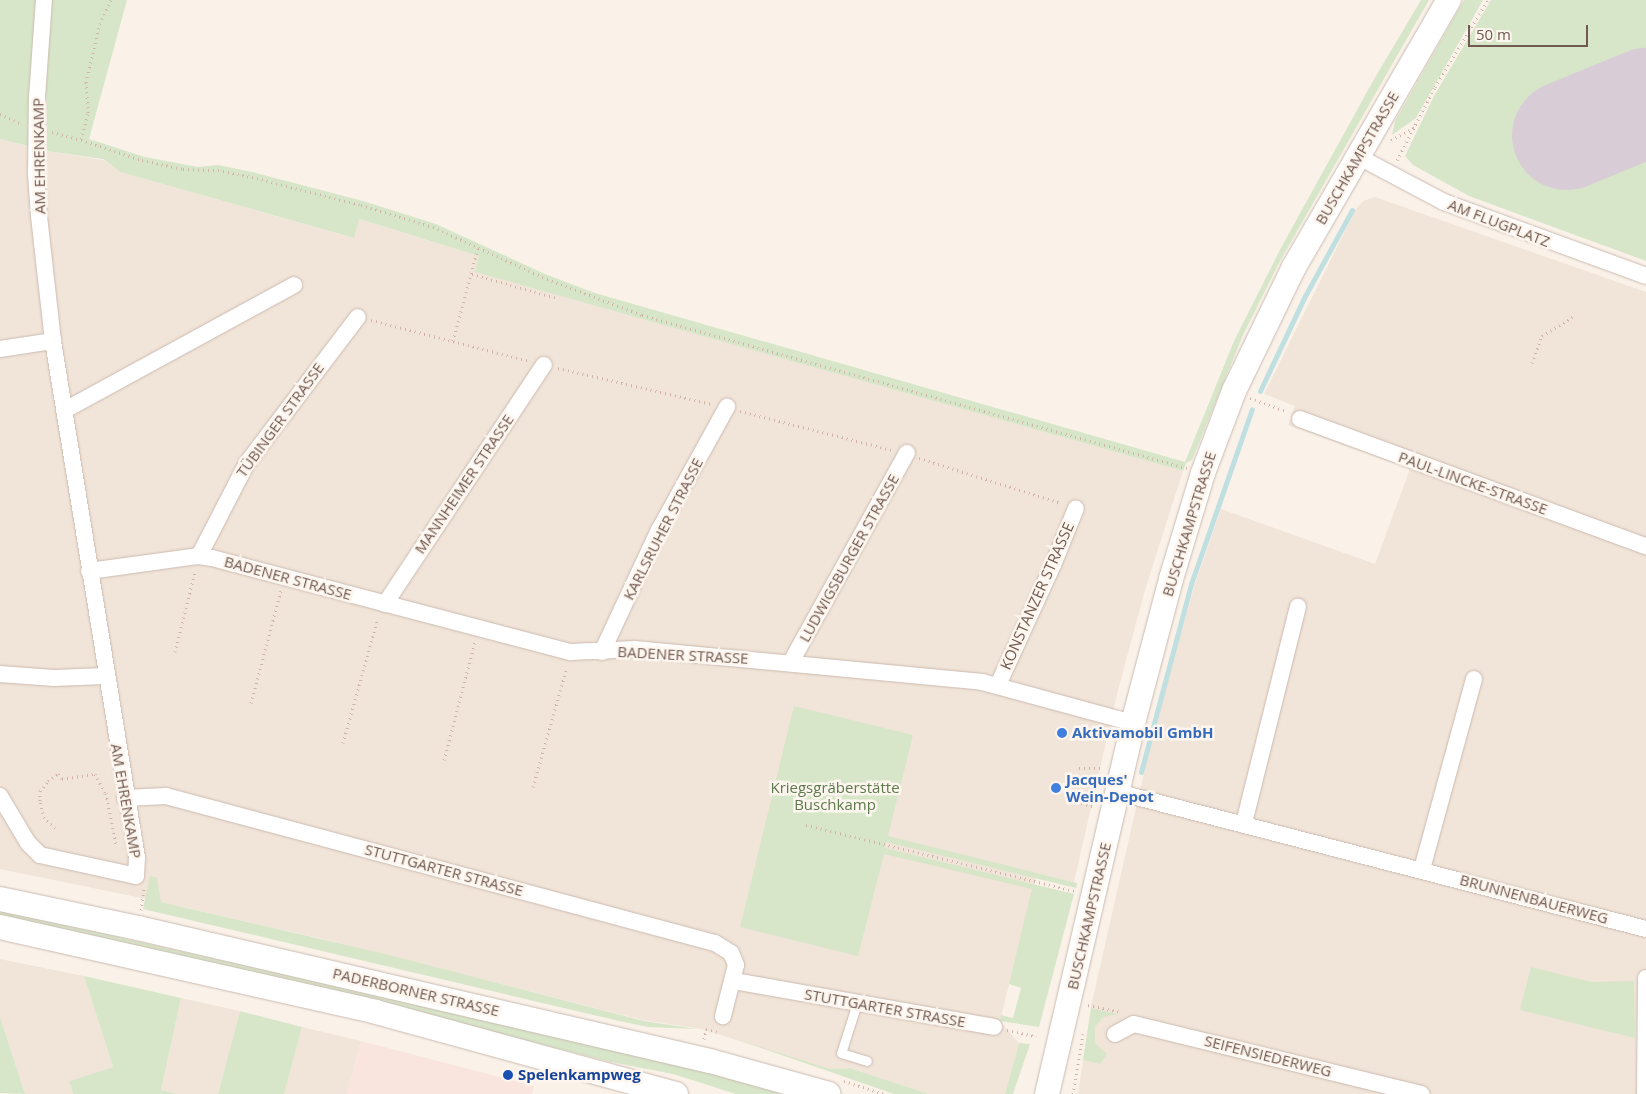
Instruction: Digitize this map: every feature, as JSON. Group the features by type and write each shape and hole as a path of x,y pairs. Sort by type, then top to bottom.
{"main road":[{"name":"BUSCHKAMPSTRASSE","path":"1047,1094 1133,723 1173,570 1203,472 1258,338 1357,156 1449,0"},
{"name":"PADERBORNER STRASSE","path":"0,899 138,928 671,1052 829,1094"},
{"name":"PADERBORNER STRASSE","path":"0,927 376,1012 676,1094"}],"street":[{"name":"AM EHRENKAMP","path":"0,796 28,843 40,855 136,876 137,858 105,676 53,341 36,174 37,97 44,0"},
{"name":"AM FLUGPLATZ","path":"1357,156 1389,175 1467,212 1646,276"},
{"path":"65,410 294,285"},
{"name":"TÜBINGER STRASSE","path":"199,556 246,463 358,317"},
{"path":"0,349 53,341"},
{"name":"MANNHEIMER STRASSE","path":"385,604 544,365"},
{"name":"KARLSRUHER STRASSE","path":"602,652 659,530 727,407"},
{"name":"PAUL-LINCKE-STRASSE","path":"1300,419 1646,546"},
{"name":"LUDWIGSBURGER STRASSE","path":"791,662 907,454"},
{"name":"KONSTANZER STRASSE","path":"998,685 1053,565 1076,508"},
{"name":"BADENER STRASSE","path":"89,571 199,556 571,652 635,649 791,662 998,685 1133,723"},
{"path":"1244,823 1298,607"},
{"path":"0,674 54,678 105,676"},
{"path":"1422,869 1474,679"},
{"name":"BRUNNENBAUERWEG","path":"1119,783 1244,823 1646,929"},
{"name":"STUTTGARTER STRASSE","path":"126,798 166,796 715,943 726,948 734,959 734,981 723,1016"},
{"path":"1644,1094 1646,978"},
{"name":"STUTTGARTER STRASSE","path":"734,981 994,1027"},
{"path":"1115,1034 1134,1024"},
{"name":"SEIFENSIEDERWEG","path":"1134,1024 1422,1094"}],"lane":[{"path":"857,1002 841,1053 867,1061"}],"path":[{"path":"111,0 100,23 86,82 88,114 81,140 142,160 183,169 218,170 361,205 433,227 547,279 642,315 1203,472"},
{"path":"1389,175 1436,87 1488,0"},
{"path":"453,341 478,248"},
{"path":"472,274 557,298"},
{"path":"1532,363 1542,336 1573,317"},
{"path":"1246,407 1253,390"},
{"path":"1249,398 1293,414 1300,419"},
{"path":"175,652 199,556"},
{"path":"251,703 285,577"},
{"path":"343,743 377,621 385,604"},
{"path":"444,760 479,628"},
{"path":"533,786 571,652"},
{"path":"1079,768 1098,767 1119,783"},
{"path":"55,828 44,818 40,791 48,781 58,774 62,779 95,774 106,793"},
{"path":"806,825 1094,896"},
{"path":"136,876 145,891 141,910"},
{"path":"1086,1013 1090,995"},
{"path":"1088,1004 1124,1013 1134,1024"},
{"path":"994,1027 1036,1036"},
{"path":"1073,1094 1084,1030"}],"shaded area":[{"path":"0,139 47,151 103,160 120,172 353,238 358,219 479,256 476,272 1183,471 1145,590 1118,690 1074,882 1037,873 1000,1021 1019,1043 1005,1094 929,1094 850,1068 830,1069 701,1029 643,1020 327,940 161,902 0,869"},
{"path":"1375,197 1646,292 1646,1094 1078,1094 1092,1002 1153,733 1195,584 1221,509 1375,564 1410,469 1288,425 1295,406 1264,394 1356,209 1363,201"},
{"path":"0,959 84,976 113,1067 69,1081 73,1094 25,1094 0,1017"},
{"path":"181,998 240,1011 218,1094 177,1094 161,1090"},
{"path":"302,1027 361,1041 347,1094 284,1094"},
{"path":"361,1041 534,1086 532,1094 347,1094"}],"green space":[{"path":"0,0 37,0 32,147 0,139"},
{"path":"51,0 127,0 89,139 145,157 198,167 218,165 363,201 436,224 545,274 595,293 1185,462 1234,341 1282,246 1373,81 1421,0 1429,0 1280,261 1243,335 1192,460 1186,463 1183,471 475,272 479,256 359,219 354,238 120,172 103,159 47,151 46,84"},
{"path":"1464,0 1483,0 1416,118 1392,135 1395,121"},
{"path":"1491,0 1646,0 1646,261 1469,196 1413,165 1405,156 1434,96"},
{"name":"Kriegsgräberstätte Buschkamp","path":"794,706 913,735 888,836 1077,883 1076,888 886,842 885,848 1074,894 1039,1027 1000,1021 1001,1015 1013,1018 1021,988 1009,984 1032,889 884,854 858,956 740,927"},
{"path":"150,876 157,878 161,902 385,954 644,1021 697,1029 648,1027 619,1021 143,909"},
{"path":"0,910 694,1068 792,1094 736,1094 673,1074 611,1062 310,985 0,916"},
{"path":"1531,967 1591,982 1634,981 1635,1038 1520,1010"},
{"path":"84,976 181,998 161,1090 177,1094 73,1094 69,1081 113,1067"},
{"path":"1091,1008 1118,1014 1103,1017 1095,1027 1095,1043 1107,1054 1100,1064 1083,1060"},
{"path":"240,1011 302,1027 284,1094 218,1094"},
{"path":"0,1017 25,1094 0,1093"},
{"path":"732,1038 830,1069 850,1068 929,1094 894,1094"},
{"path":"1019,1043 1030,1044 1013,1094 1005,1094"}],"waterway":[{"path":"1260,391 1305,296 1352,210"},
{"path":"1141,772 1191,584 1252,409"}],"runway":[{"path":"1566,135 1646,102"}],"place":[{"name":"Aktivamobil GmbH","path":"1062,733"},
{"name":"Jacques' Wein-Depot","path":"1056,788"},
{"name":"Spelenkampweg","path":"508,1075"}]}
